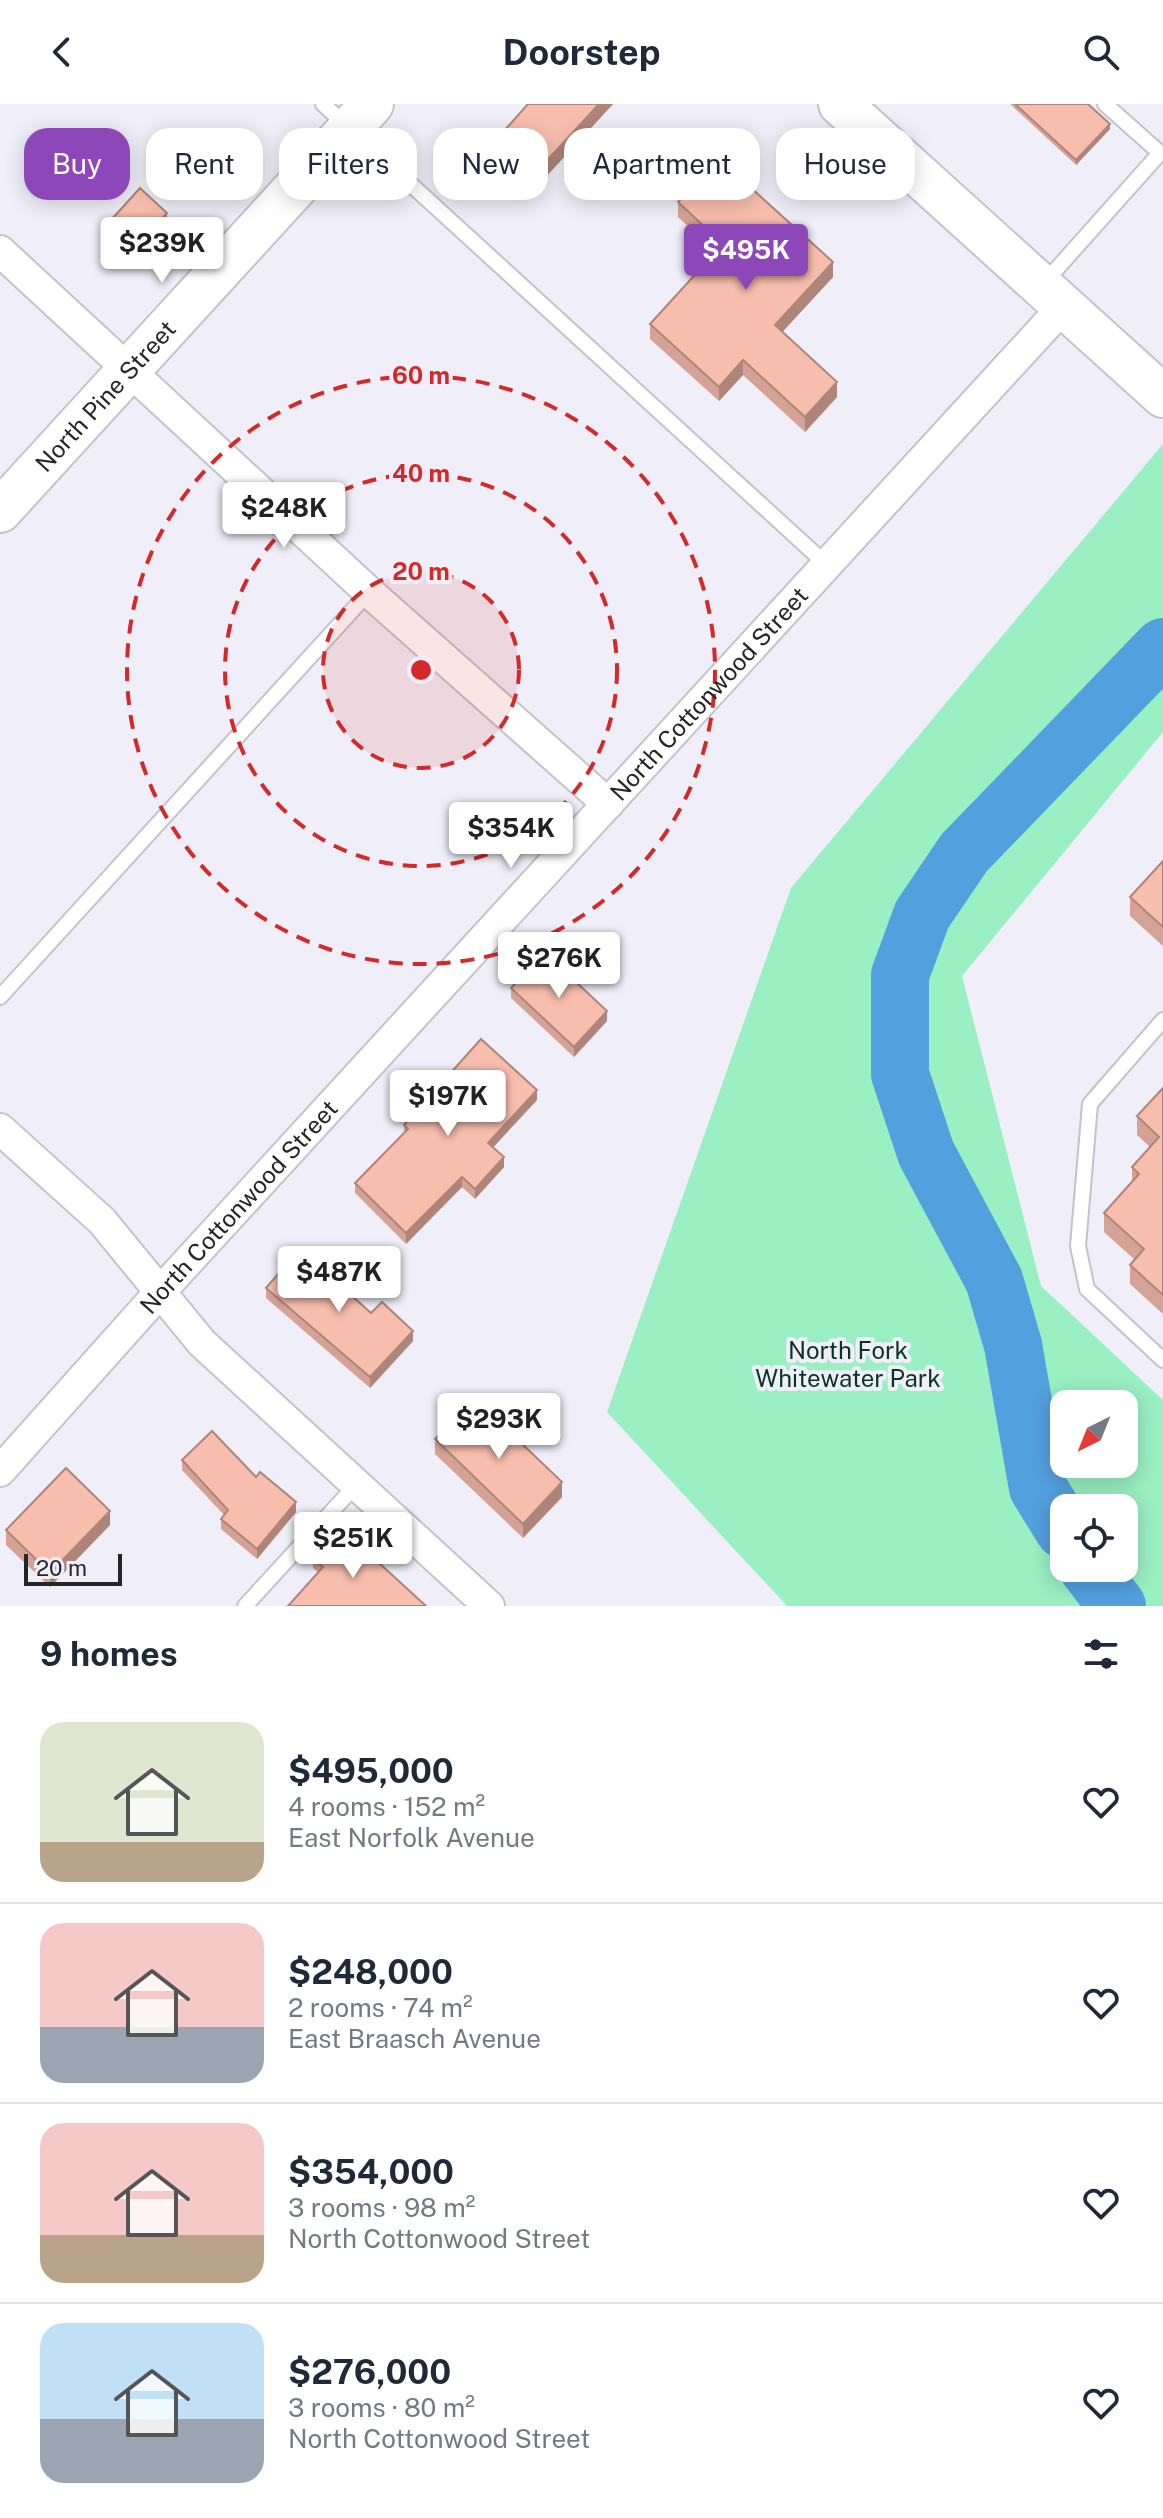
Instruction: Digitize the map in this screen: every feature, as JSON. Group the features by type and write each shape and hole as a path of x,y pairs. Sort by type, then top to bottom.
{"street":[{"path":"840,104 1163,396"},
{"name":"North Pine Street","path":"0,511 130,370 348,112"},
{"path":"0,251 369,592 608,804"},
{"name":"North Cottonwood Street","path":"0,1471 160,1292 828,565 1053,296"},
{"path":"0,1129 102,1221 202,1343 489,1606"}],"lane":[{"path":"1053,296 1160,153 1105,104"},
{"path":"348,112 828,565"},
{"path":"0,997 369,592"},
{"path":"1163,1020 1090,1104 1078,1246 1087,1289 1163,1360"},
{"path":"245,1606 356,1485"}],"green space":[{"name":"North Fork Whitewater Park","path":"1163,444 1163,732 962,976 1041,1286 1163,1400 1163,1606 787,1606 607,1412 791,888"}],"building":[{"path":"528,104 599,104 577,128 564,128 564,142 548,159 548,128 507,128"},
{"path":"1015,104 1088,104 1110,124 1076,160"},
{"path":"140,188 146,194 146,200 153,200 167,213 129,254 102,230"},
{"path":"760,196 833,262 775,325 837,382 805,417 743,360 719,387 650,324 723,244 678,202 760,200"},
{"path":"1163,861 1163,927 1130,897"},
{"path":"544,952 607,1011 574,1047 511,988"},
{"path":"481,1039 537,1090 488,1143 504,1157 475,1189 462,1177 406,1233 355,1183 408,1129 404,1125"},
{"path":"1163,1088 1163,1295 1130,1265 1144,1249 1104,1213 1139,1174 1132,1167 1159,1137 1137,1116"},
{"path":"300,1249 371,1313 382,1302 413,1331 370,1377 266,1288"},
{"path":"474,1398 562,1482 523,1524 435,1439"},
{"path":"212,1431 256,1477 260,1472 296,1502 257,1549 221,1519 228,1510 182,1460"},
{"path":"66,1468 110,1511 50,1573 6,1530"},
{"path":"342,1529 426,1606 288,1606 323,1567 313,1558"}],"waterway":[{"path":"1050,1507 1038,1488 1013,1345 994,1280 926,1153 900,1074 900,975 922,915 964,853 1163,647"},
{"path":"1099,1582 1117,1606"}]}
